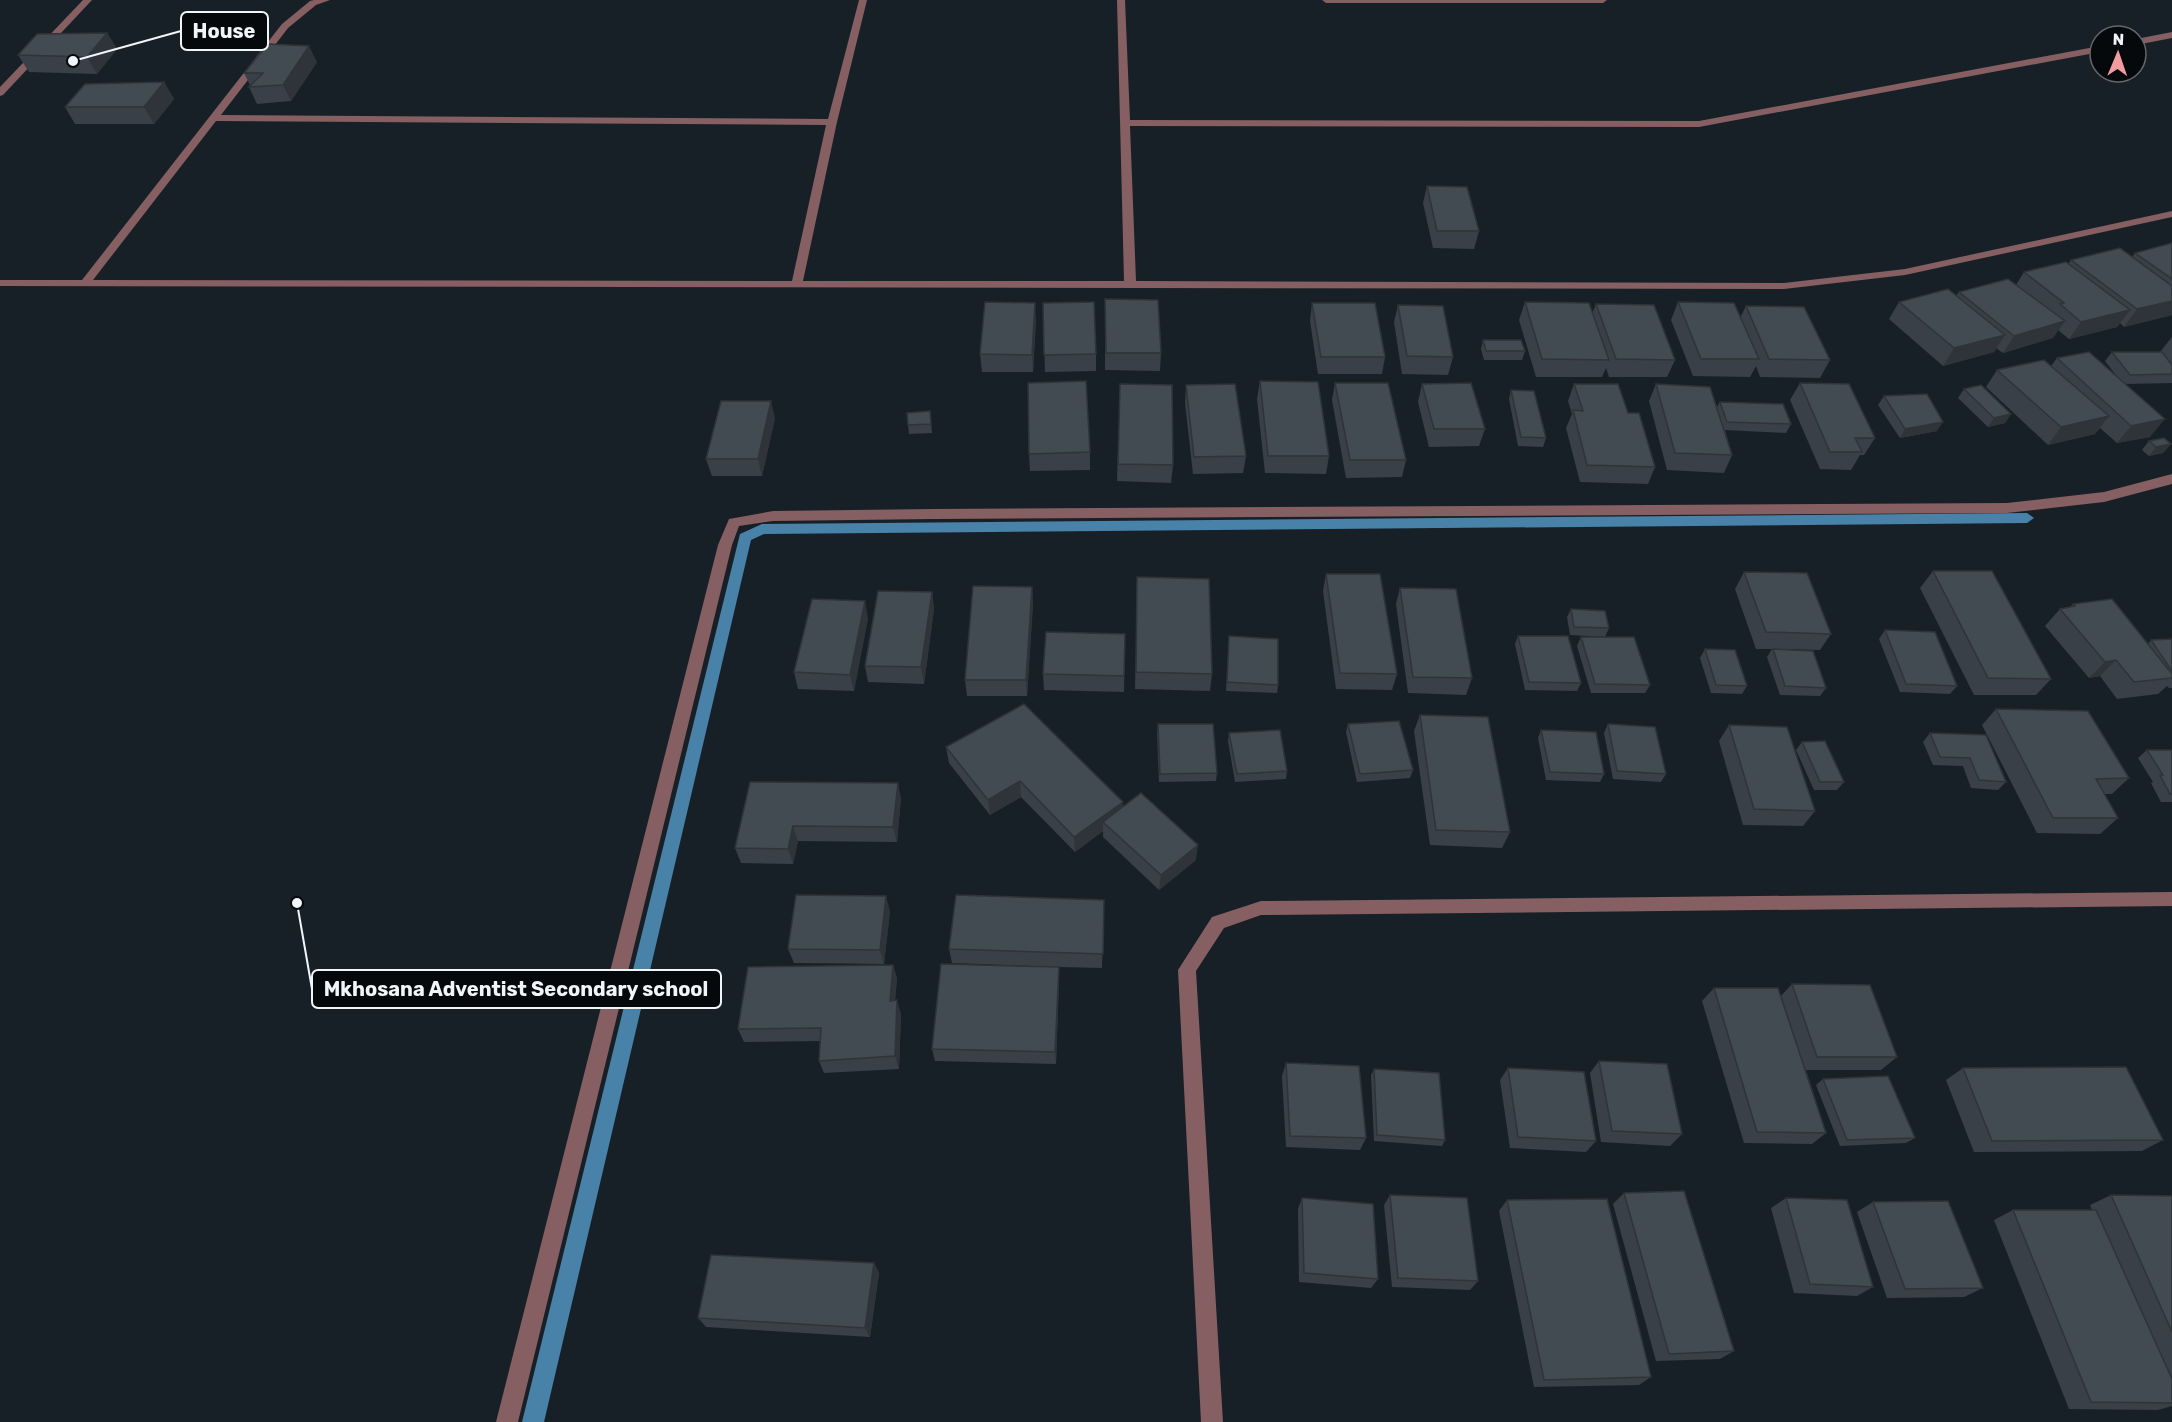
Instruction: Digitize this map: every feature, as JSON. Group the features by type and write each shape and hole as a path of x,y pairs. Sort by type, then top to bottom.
{"street":[{"path":"0,93 88,0"},
{"path":"85,283 285,26 313,3 326,0"},
{"path":"797,284 832,122 863,0"},
{"path":"1120,0 1130,285"},
{"path":"1326,0 1603,0"},
{"path":"2148,40 2172,35"},
{"path":"1125,123 1699,124 2088,51"},
{"path":"213,118 832,122"},
{"path":"0,283 1784,286 1905,272 2172,214"},
{"path":"507,1422 725,545 734,522 773,516 933,514 2007,508 2104,497 2172,478"},
{"path":"1212,1422 1187,970 1218,922 1261,908 2172,898"}],"building":[{"path":"107,33 87,57 18,55 37,34"},
{"path":"268,44 309,46 283,85 249,87 263,73 244,73"},
{"path":"164,82 144,107 65,107 85,84"},
{"path":"1427,186 1467,187 1479,231 1437,231"},
{"path":"2172,243 2172,279 2135,253"},
{"path":"2120,248 2172,286 2172,301 2137,309 2071,260"},
{"path":"2066,262 2130,310 2081,322 2060,304 2064,303 2024,272"},
{"path":"2008,279 2065,321 2014,336 1959,292"},
{"path":"1948,289 2005,335 1954,348 1899,302"},
{"path":"1105,299 1158,300 1161,353 1106,353"},
{"path":"985,302 1035,303 1032,355 980,354"},
{"path":"1094,302 1096,354 1044,355 1043,303"},
{"path":"1525,302 1589,303 1609,360 1542,359"},
{"path":"1678,302 1734,303 1759,359 1701,359"},
{"path":"1312,303 1375,303 1385,357 1321,357"},
{"path":"1596,304 1654,305 1675,360 1616,359"},
{"path":"1398,305 1443,306 1453,357 1407,356"},
{"path":"1746,306 1804,307 1830,360 1769,359"},
{"path":"1483,340 1521,340 1525,351 1486,351"},
{"path":"2089,352 2165,419 2131,426 2057,358"},
{"path":"2112,352 2162,352 2172,365 2172,374 2130,375"},
{"path":"2044,360 2109,416 2061,427 1997,370"},
{"path":"1086,381 1090,452 1029,454 1028,383"},
{"path":"1260,381 1318,382 1329,456 1268,456"},
{"path":"1335,383 1388,383 1406,460 1350,460"},
{"path":"1471,383 1485,429 1434,429 1422,384"},
{"path":"1800,383 1849,384 1875,438 1855,438 1862,452 1830,452"},
{"path":"1120,384 1172,385 1173,465 1118,464"},
{"path":"1235,384 1246,456 1194,457 1186,385"},
{"path":"1574,384 1618,384 1628,413 1639,413 1655,467 1587,465 1573,410 1583,411"},
{"path":"1656,384 1710,387 1732,455 1675,453"},
{"path":"1981,385 2011,414 1994,418 1964,389"},
{"path":"1511,390 1534,391 1546,438 1521,437"},
{"path":"1927,394 1943,422 1905,429 1884,396"},
{"path":"721,401 771,401 758,459 706,459"},
{"path":"1720,402 1783,404 1791,424 1727,422"},
{"path":"930,411 931,424 908,425 907,413"},
{"path":"2164,438 2171,444 2156,447 2149,441"},
{"path":"1933,571 1992,571 2051,679 1988,678"},
{"path":"1744,572 1807,573 1831,634 1766,632"},
{"path":"1326,574 1380,574 1397,674 1340,673"},
{"path":"1137,577 1209,579 1212,674 1136,672"},
{"path":"973,586 1032,587 1026,680 965,680"},
{"path":"1400,588 1456,589 1472,678 1413,677"},
{"path":"878,591 932,592 921,667 865,666"},
{"path":"812,599 865,601 850,675 794,672"},
{"path":"2112,599 2172,674 2172,678 2134,682 2116,660 2105,662 2060,609 2075,606 2073,604"},
{"path":"1571,609 1605,611 1609,628 1574,627"},
{"path":"1885,630 1935,632 1957,686 1906,684"},
{"path":"1046,632 1125,634 1124,676 1043,674"},
{"path":"1229,636 1278,639 1278,685 1227,682"},
{"path":"1518,636 1568,636 1581,683 1529,682"},
{"path":"1581,637 1634,637 1650,685 1595,684"},
{"path":"2172,639 2172,671 2151,640"},
{"path":"1705,649 1735,650 1747,686 1716,685"},
{"path":"1773,649 1813,651 1826,688 1785,686"},
{"path":"1024,704 1123,802 1074,837 1020,781 988,800 946,747"},
{"path":"1996,709 2088,711 2129,778 2096,779 2118,818 2053,818"},
{"path":"1420,715 1488,717 1510,832 1436,830"},
{"path":"1399,721 1413,770 1360,774 1348,724"},
{"path":"1158,724 1213,724 1217,773 1160,774"},
{"path":"1608,724 1655,727 1666,774 1617,771"},
{"path":"1729,725 1787,727 1815,811 1754,809"},
{"path":"1280,730 1287,771 1237,774 1229,733"},
{"path":"1541,730 1596,732 1604,774 1550,772"},
{"path":"1930,733 1986,735 2006,782 1979,780 1970,758 1940,757"},
{"path":"1825,741 1844,782 1820,782 1802,742"},
{"path":"2147,750 2172,750 2172,794 2170,794 2160,775 2163,775"},
{"path":"750,782 898,783 893,827 793,826 788,849 735,848"},
{"path":"1141,793 1198,845 1161,875 1103,822"},
{"path":"796,895 886,896 880,950 788,949"},
{"path":"956,895 1104,900 1103,954 949,949"},
{"path":"941,964 1059,967 1055,1052 932,1049"},
{"path":"893,965 890,1001 897,1000 895,1056 819,1061 821,1028 738,1029 748,967"},
{"path":"1792,984 1870,985 1897,1057 1817,1057"},
{"path":"1714,988 1778,988 1826,1133 1757,1132"},
{"path":"1599,1061 1667,1064 1682,1134 1612,1131"},
{"path":"1286,1063 1359,1066 1366,1138 1290,1136"},
{"path":"2126,1067 2163,1140 1992,1141 1963,1068"},
{"path":"1508,1068 1584,1072 1596,1141 1518,1137"},
{"path":"1374,1069 1439,1073 1445,1140 1377,1135"},
{"path":"1888,1076 1915,1138 1847,1140 1823,1079"},
{"path":"1684,1191 1734,1351 1669,1354 1624,1193"},
{"path":"1390,1195 1467,1198 1478,1281 1398,1278"},
{"path":"2111,1195 2172,1196 2172,1332"},
{"path":"1302,1198 1373,1204 1378,1279 1304,1273"},
{"path":"1786,1198 1847,1200 1873,1287 1810,1284"},
{"path":"1607,1199 1651,1377 1544,1380 1507,1200"},
{"path":"1948,1201 1983,1288 1905,1289 1873,1202"},
{"path":"2013,1210 2096,1210 2172,1379 2172,1403 2091,1402"},
{"path":"711,1255 874,1263 865,1328 698,1318"}],"waterway":[{"path":"533,1422 745,537 762,529 2027,518"}],"place":[{"name":"House","path":"73,61"},
{"name":"Mkhosana Adventist Secondary school","path":"297,903"}]}
